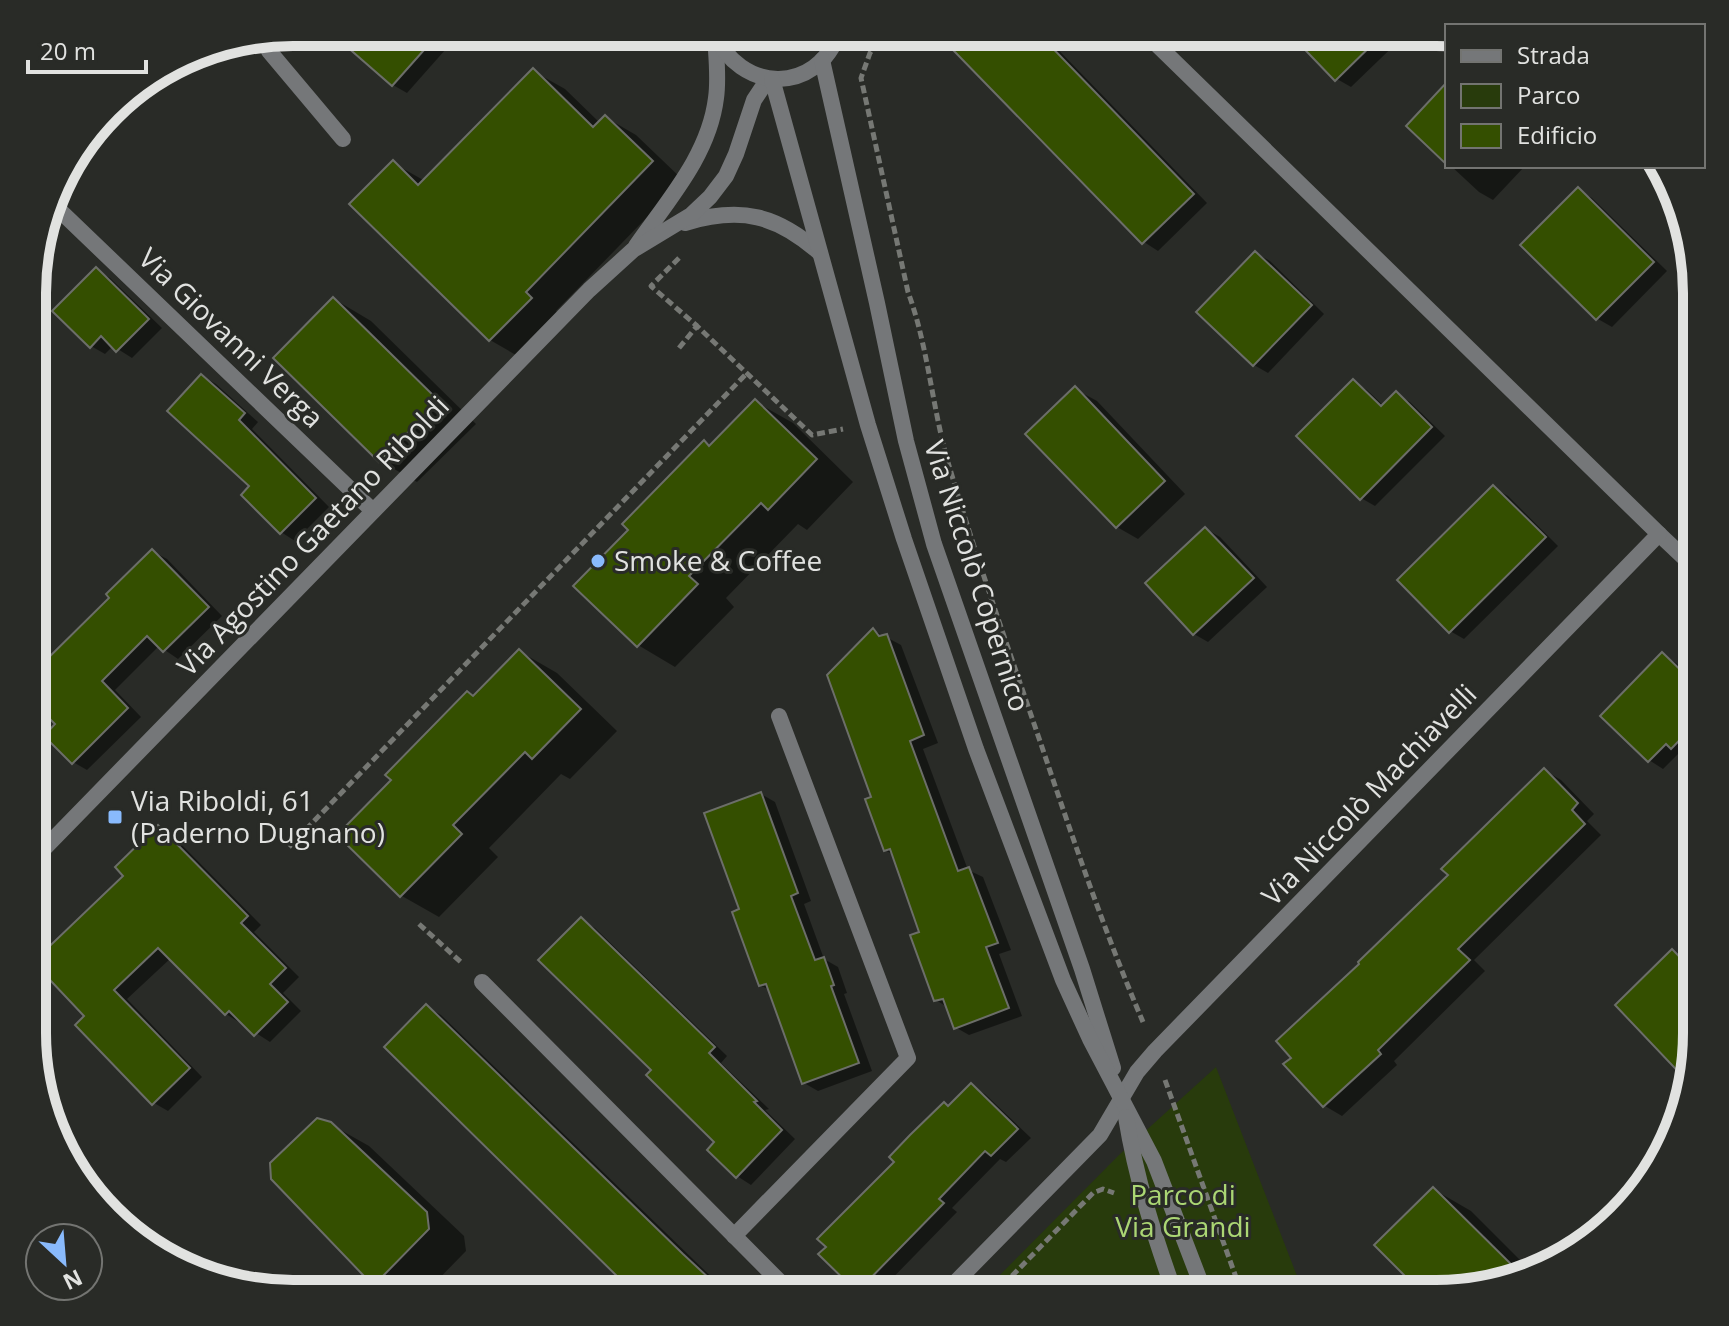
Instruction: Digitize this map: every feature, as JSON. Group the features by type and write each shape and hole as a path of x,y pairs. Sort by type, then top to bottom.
{"street":[{"name":"Via Agostino Gaetano Riboldi","path":"633,250 693,165 706,139 717,95 715,46"},
{"path":"721,46 737,67 770,79 797,76 822,60 831,46"},
{"path":"272,47 269,51 343,139"},
{"path":"1159,47 1683,556"},
{"name":"Via Niccolò Copernico","path":"822,60 906,441 934,544 1082,969 1122,1098 1148,1218 1170,1280"},
{"name":"Via Niccolò Copernico","path":"770,79 868,425 976,749 1057,965 1090,1039 1154,1161 1200,1280"},
{"name":"Via Agostino Gaetano Riboldi","path":"47,846 589,290 633,250 691,215 710,197 726,176 736,154 754,100 770,79"},
{"name":"Via Giovanni Verga","path":"60,211 373,511"},
{"path":"669,229 706,217 728,214 762,217 785,226 820,253"},
{"name":"Via Niccolò Machiavelli","path":"958,1280 1100,1135 1137,1072 1155,1051 1659,534"},
{"path":"734,1236 908,1058 779,716"},
{"path":"482,982 777,1279"}],"path":[{"path":"875,47 861,78 908,292 920,323 947,460 1076,846 1115,956 1155,1051 1237,1280"},
{"path":"679,348 697,326 812,435 868,425"},
{"path":"289,847 747,373"},
{"path":"419,924 482,982"},
{"path":"1008,1280 1093,1193 1103,1189 1120,1198 1131,1225 1148,1218"},
{"path":"1173,1208 1206,1195"}],"green space":[{"name":"Parco di Via Grandi","path":"1216,1067 1299,1280 995,1280 1119,1155"}],"building":[{"path":"346,46 427,46 392,86"},
{"path":"959,47 1051,47 1194,194 1142,244 954,51"},
{"path":"1302,47 1370,47 1335,81"},
{"path":"533,68 593,127 605,115 653,161 526,292 532,298 489,341 349,204 393,160 418,185"},
{"path":"1445,84 1445,163 1406,126"},
{"path":"1578,187 1654,262 1596,320 1520,245"},
{"path":"1255,251 1312,305 1253,366 1196,312"},
{"path":"96,267 149,319 116,352 101,336 90,348 52,311"},
{"path":"333,297 439,401 379,462 273,358"},
{"path":"201,374 245,413 239,420 316,498 280,534 241,495 249,486 167,411"},
{"path":"1353,379 1381,406 1396,391 1432,427 1360,500 1296,436"},
{"path":"1075,386 1165,481 1116,528 1025,434"},
{"path":"755,399 817,459 768,510 761,503 689,576 698,584 637,647 573,586 628,530 622,524 704,440 709,446"},
{"path":"1493,485 1546,537 1449,633 1397,580"},
{"path":"1205,527 1254,578 1193,635 1145,583"},
{"path":"152,549 209,607 163,652 147,636 102,681 128,708 72,764 47,739 47,733 55,724 47,716 46,660 109,598 106,594"},
{"path":"873,628 879,636 887,634 924,735 910,741 958,871 969,867 998,943 986,947 1009,1008 954,1029 943,999 934,1001 910,935 919,932 890,849 884,851 865,799 871,797 827,675"},
{"path":"519,649 581,709 532,759 525,752 453,825 462,834 400,897 337,835 391,780 385,775 467,691 473,696"},
{"path":"1662,652 1682,672 1682,737 1671,749 1666,744 1648,762 1600,716"},
{"path":"1544,768 1578,803 1572,810 1585,824 1458,949 1470,960 1378,1050 1381,1054 1323,1107 1283,1064 1291,1058 1276,1041 1448,875 1441,869"},
{"path":"761,792 798,893 791,896 815,960 824,957 834,985 831,986 859,1063 802,1084 766,984 759,986 732,912 739,909 704,813"},
{"path":"158,825 248,916 241,923 286,968 270,984 288,1002 254,1036 229,1011 225,1015 158,948 114,990 190,1068 152,1105 75,1025 84,1016 47,977 47,949 123,876 115,867"},
{"path":"581,917 715,1047 709,1053 782,1130 736,1178 707,1150 714,1142 646,1075 651,1070 538,960"},
{"path":"1672,949 1682,960 1679,1073 1615,1005"},
{"path":"426,1004 710,1279 620,1279 384,1047"},
{"path":"971,1083 1018,1129 991,1156 985,1151 939,1199 944,1203 869,1280 844,1279 818,1254 826,1247 817,1239 894,1162 889,1157 910,1135 944,1102 948,1106"},
{"path":"317,1118 331,1122 427,1212 429,1229 380,1279 364,1276 271,1179 270,1163"},
{"path":"1433,1187 1514,1267 1468,1278 1409,1280 1374,1245"}],"place":[{"name":"Smoke & Coffee","path":"598,561"},
{"name":"Via Riboldi, 61 (Paderno Dugnano)","path":"115,817"}]}
